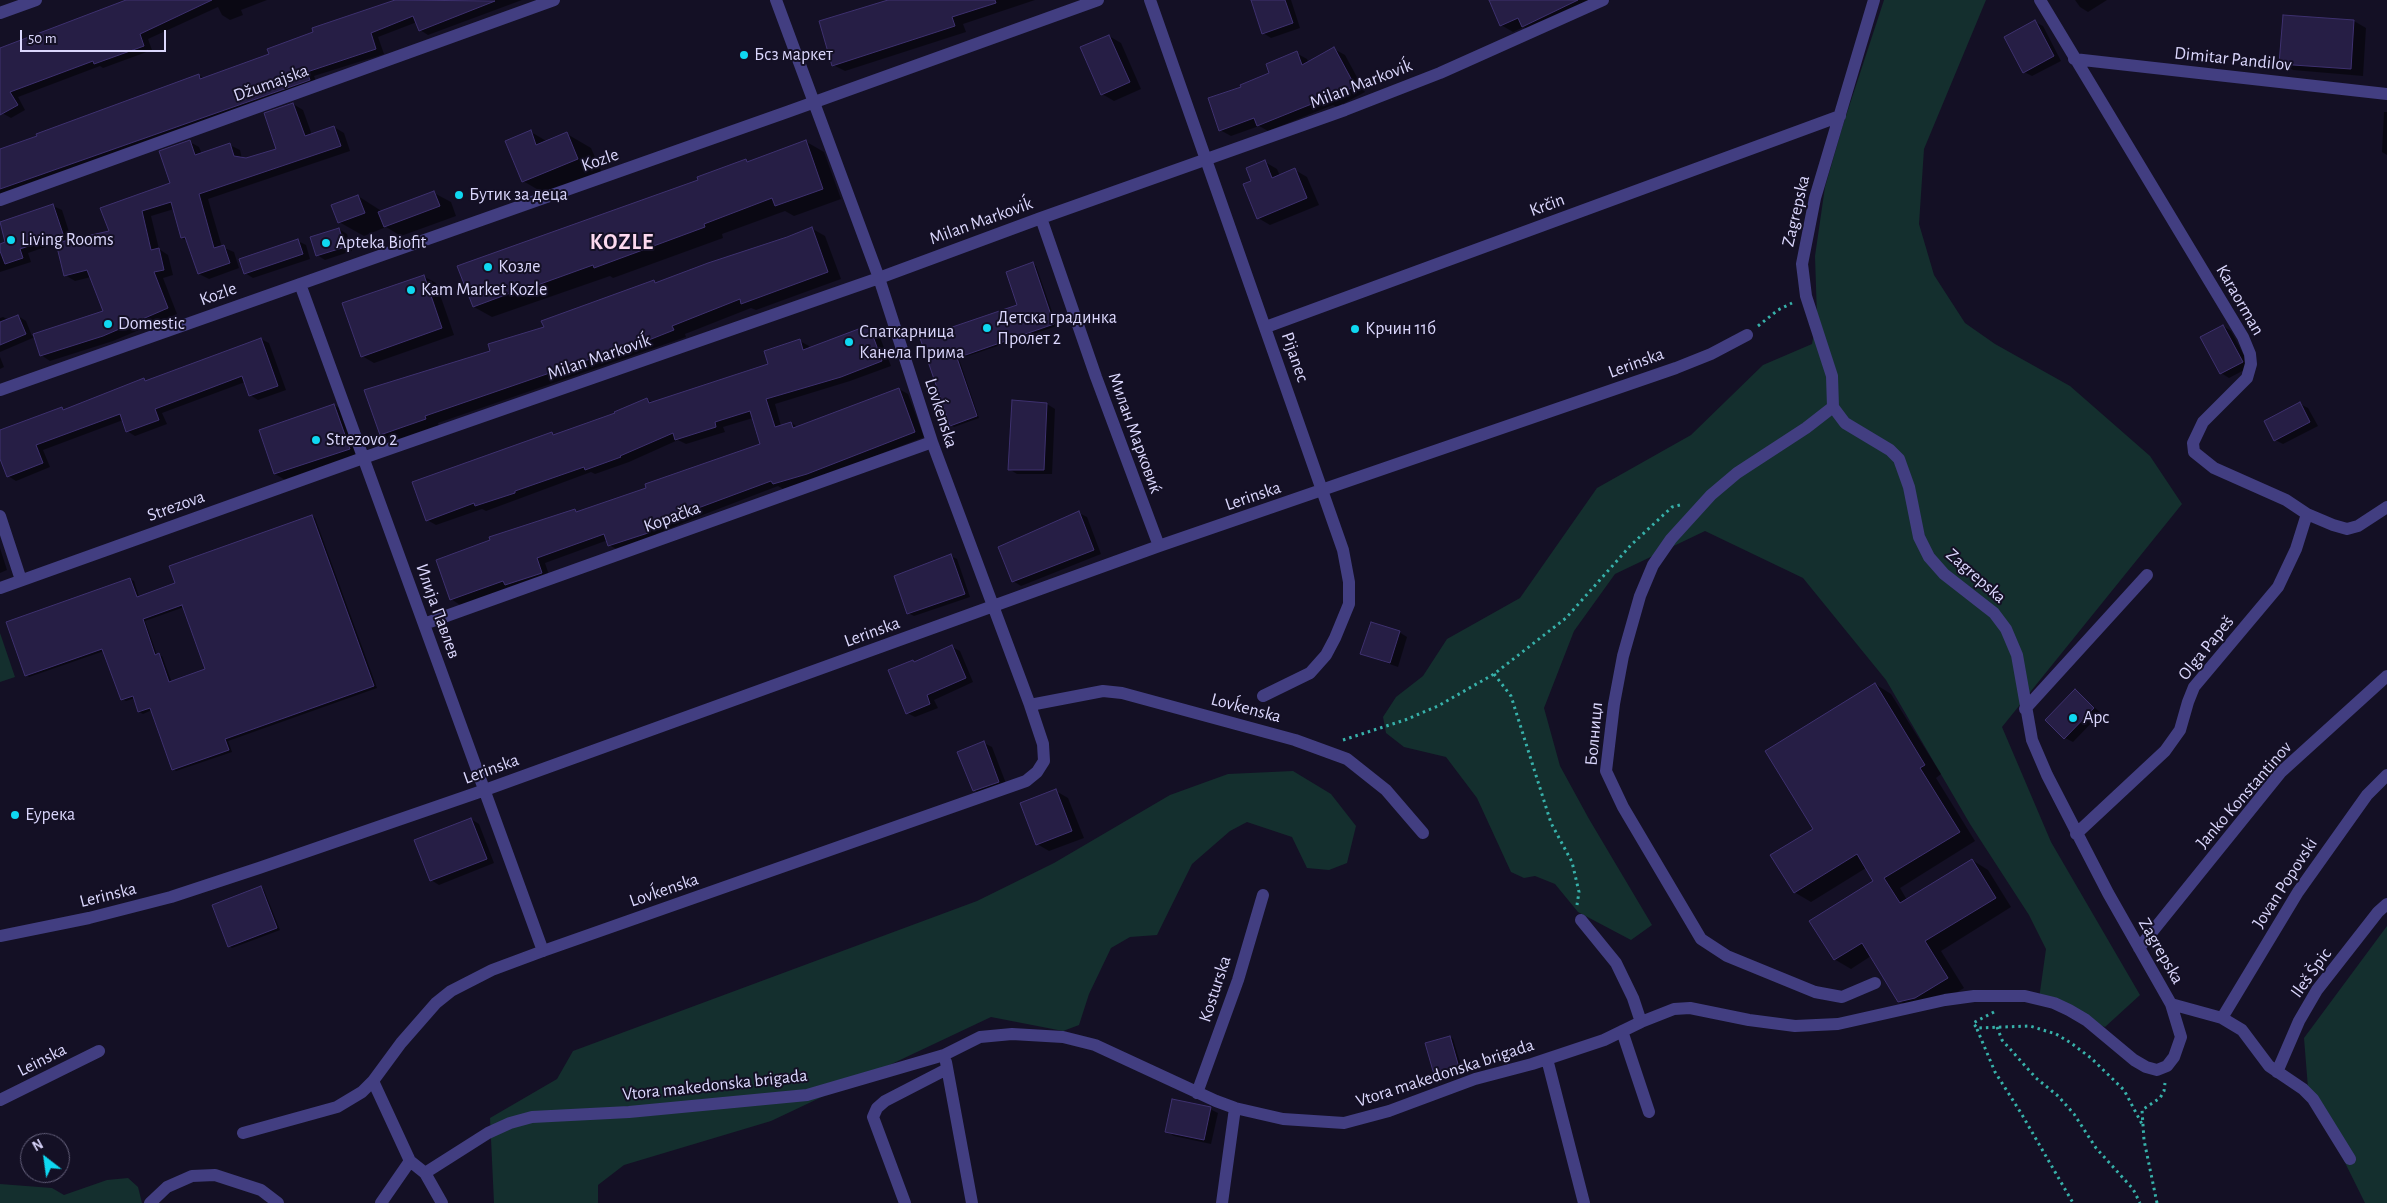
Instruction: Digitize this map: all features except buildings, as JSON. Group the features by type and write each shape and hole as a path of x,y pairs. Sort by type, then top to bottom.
{"street":[{"path":"0,13 36,0"},
{"name":"Džumajska","path":"0,200 554,0"},
{"name":"Lovḱenska","path":"242,1133 337,1107 350,1100 373,1081 401,1043 436,1003 450,991 492,970 543,950 1026,781 1037,772 1044,761 1042,744 1030,706 932,442 879,278 776,0"},
{"name":"Kozle","path":"0,390 1098,0"},
{"name":"Pijanec","path":"1150,0 1344,550 1349,582 1349,604 1336,638 1310,673 1262,696"},
{"name":"Milan Markoviḱ","path":"363,458 879,278 1041,218 1345,110 1440,73 1603,0"},
{"name":"Zagrepska","path":"1874,0 1808,226 1802,264 1806,296 1832,376 1833,407 1845,423 1890,450 1904,469 1919,537 1929,557 1944,574 1994,613 2006,629 2017,655 2025,709 2032,740 2047,775 2076,834 2171,1004 2222,1018 2242,1030 2269,1066 2303,1089 2313,1099 2350,1159"},
{"name":"Karaorman","path":"2040,0 2233,319 2250,354 2251,364 2247,378 2202,422 2193,443 2194,452 2214,468 2286,500 2307,514 2347,529 2358,526 2387,507"},
{"name":"Dimitar Pandilov","path":"2074,58 2387,94"},
{"name":"Krčin","path":"1266,327 1840,116"},
{"name":"Милан Марковиќ","path":"1041,218 1096,378 1159,546"},
{"name":"Илија Павлев","path":"300,284 543,950"},
{"name":"Lerinska","path":"0,936 89,918 171,897 485,790 1159,546 1676,368 1711,354 1747,335"},
{"name":"Болницл","path":"1833,407 1806,428 1737,473 1712,495 1671,539 1653,565 1640,596 1623,656 1614,704 1606,771 1623,807 1701,939 1727,956 1815,992 1842,996 1875,983"},
{"name":"Kopačka","path":"424,624 932,442"},
{"name":"Strezova","path":"0,588 363,458"},
{"name":"Olga Papeš","path":"2076,834 2165,751 2180,730 2194,687 2278,587 2296,549 2307,514"},
{"path":"0,516 21,580"},
{"path":"2025,709 2147,575"},
{"name":"Janko Konstantinov","path":"2139,948 2281,772 2387,676"},
{"name":"Lovḱenska","path":"1030,706 1084,693 1103,691 1122,693 1257,728 1319,748 1348,758 1386,790 1423,833"},
{"name":"Jovan Popovski","path":"2222,1018 2298,892 2367,795 2387,775"},
{"name":"Kosturska","path":"1197,1093 1235,988 1263,895"},
{"name":"Ileš Špic","path":"2277,1072 2299,1021 2317,990 2378,912 2387,904"},
{"path":"1581,920 1616,963 1633,998 1641,1022"},
{"name":"Vtora makedonska brigada","path":"425,1173 488,1133 510,1123 532,1117 629,1112 807,1095 944,1055 980,1037 1012,1034 1063,1036 1095,1045 1197,1093 1235,1108 1283,1119 1344,1123 1389,1111 1475,1079 1547,1059 1604,1040 1674,1009 1690,1008 1749,1020 1795,1026 1838,1024 1945,1000 1974,996 2016,996 2054,1003 2070,1010 2086,1020 2146,1067 2157,1070 2167,1066"},
{"path":"2167,1066 2174,1057 2181,1037 2171,1004"},
{"path":"1622,1031 1649,1112"},
{"name":"Leinska","path":"0,1100 99,1051"},
{"path":"944,1055 972,1203"},
{"path":"1547,1059 1584,1203"},
{"path":"905,1203 873,1117 876,1108 885,1101 947,1068"},
{"path":"373,1081 410,1162 425,1173 442,1203"},
{"path":"1222,1203 1235,1108"},
{"path":"381,1203 410,1162"},
{"path":"150,1203 167,1187 192,1176 215,1175 261,1190 278,1203"}],"path":[{"path":"1747,335 1778,310 1806,296"},
{"path":"1319,748 1416,716 1438,706 1494,674 1566,618 1631,545 1672,507 1712,495"},
{"path":"1494,674 1511,696 1551,823 1572,862 1579,892 1577,906 1581,920"},
{"path":"2016,996 2007,1006 1973,1023 1977,1028 1995,1072 2073,1203"},
{"path":"1977,1028 2030,1026 2056,1034 2091,1058 2124,1090 2143,1126"},
{"path":"1997,1027 2002,1040 2074,1114 2096,1148 2132,1189 2140,1203"},
{"path":"2157,1203 2143,1126 2142,1110 2160,1098 2164,1091 2167,1066"}],"green space":[{"path":"1884,0 1986,0 1924,149 1919,224 1934,275 1965,323 1995,344 2070,386 2150,456 2182,504 2002,727 2051,842 2140,995 2105,1027 2039,999 2046,949 2029,915 1970,824 1886,680 1803,578 1705,531 1615,574 1574,631 1544,708 1560,766 1652,925 1631,940 1578,912 1555,884 1535,876 1524,878 1511,872 1477,798 1446,757 1404,747 1386,733 1383,717 1396,697 1423,676 1447,639 1520,598 1597,488 1691,435 1763,365 1812,344 1817,317 1815,256 1825,187"},
{"path":"0,633 15,677 0,682"},
{"path":"1293,771 1331,794 1356,826 1347,863 1329,870 1307,868 1292,837 1247,822 1230,831 1192,864 1157,935 1130,937 1111,948 1089,994 1079,1025 1063,1031 991,1017 771,1121 624,1165 598,1185 598,1203 494,1203 490,1118 557,1079 573,1051 977,901 1054,863 1170,795 1228,774"},
{"path":"2387,926 2387,1203 2365,1203 2308,1088 2304,1038"},
{"path":"128,1178 138,1187 142,1203 0,1203 0,1184 52,1188 64,1195 107,1180"}],"place":[{"name":"Бсз маркет","path":"744,55"},
{"name":"Бутик за деца","path":"459,195"},
{"name":"Living Rooms","path":"11,240"},
{"name":"Apteka Biofit","path":"326,243"},
{"name":"Козле","path":"488,267"},
{"name":"Kam Market Kozle","path":"411,290"},
{"name":"Domestic","path":"108,324"},
{"name":"Детска градинка Пролет 2","path":"987,328"},
{"name":"Крчин 11б","path":"1355,329"},
{"name":"Спаткарница Канела Прима","path":"849,342"},
{"name":"Strezovo 2","path":"316,440"},
{"name":"Арс","path":"2073,718"},
{"name":"Еурека","path":"15,815"}],"district":[{"name":"KOZLE","path":"622,242"}]}
